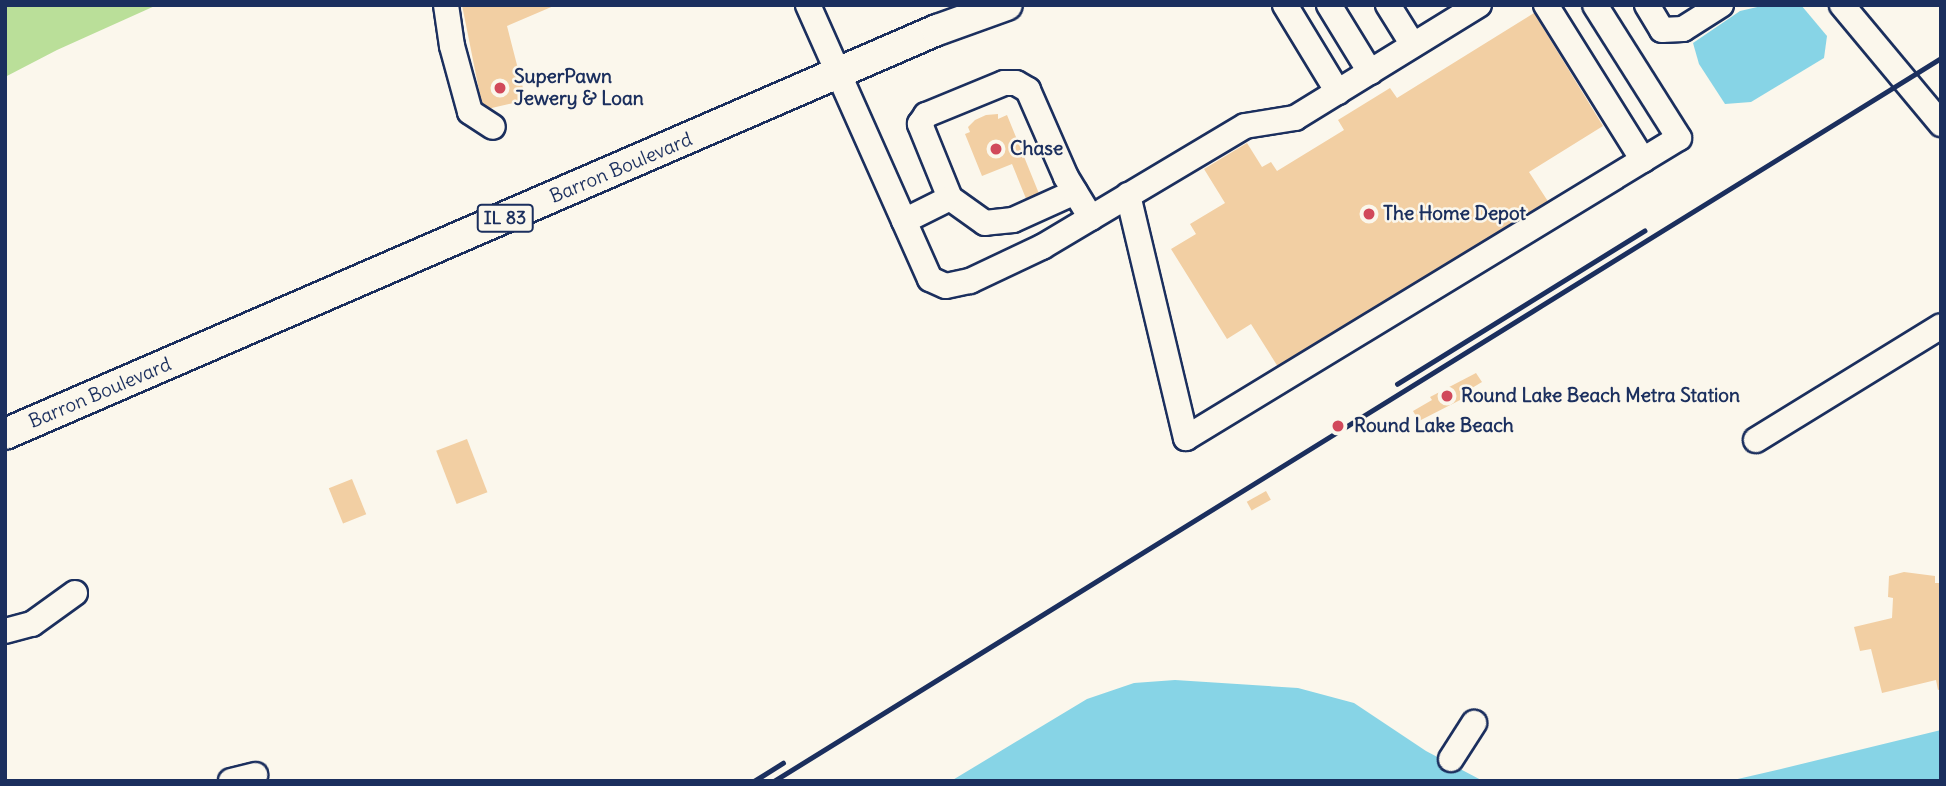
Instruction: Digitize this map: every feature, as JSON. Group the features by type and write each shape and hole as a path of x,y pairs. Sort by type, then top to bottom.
{"main road":[{"name":"Barron Boulevard","path":"5,434 937,30 1007,5"}],"street":[{"path":"446,5 452,46 470,112 493,127"},
{"path":"808,5 930,279 946,286 970,281 1042,247 1245,127 1295,118 1413,45 1446,14 1479,5"},
{"path":"1285,5 1338,92"},
{"path":"1329,5 1370,72"},
{"path":"1388,5 1413,45"},
{"path":"1546,5 1643,160"},
{"path":"1128,195 1186,438 1679,138 1595,5"},
{"path":"1647,5 1662,30 1683,29 1721,5"},
{"path":"1842,5 1941,124"},
{"path":"1075,192 1013,220 985,223 950,198 920,124 926,115 1004,83 1016,82 1028,90 1075,192 1091,218"},
{"path":"904,221 950,198"},
{"path":"1756,440 1941,326"},
{"path":"5,631 32,624 75,593"},
{"path":"1451,759 1474,723"},
{"path":"231,781 255,775"}],"green space":[{"path":"5,5 157,5 57,50 5,77"}],"water":[{"path":"1766,5 1801,5 1827,36 1824,58 1751,102 1725,104 1699,64 1693,43 1740,11"},
{"path":"1175,680 1298,688 1354,703 1426,751 1483,781 951,781 1087,699 1134,683"},
{"path":"1941,730 1941,781 1729,781 1785,768"}],"building":[{"path":"462,5 556,5 507,26 526,100 483,110"},
{"name":"The Home Depot","path":"1534,13 1603,126 1529,172 1549,203 1280,370 1251,324 1227,339 1171,249 1196,234 1190,224 1225,203 1204,169 1247,143 1262,167 1271,162 1277,171 1344,130 1338,120 1390,88 1397,98"},
{"name":"Chase","path":"998,114 998,119 1007,115 1042,201 1029,206 1012,164 982,176 965,134 970,132 968,127 975,120"},
{"name":"Round Lake Beach Metra Station","path":"1476,373 1482,382 1462,394 1464,398 1419,421 1413,411 1432,400 1430,397"},
{"path":"467,439 487,492 457,504 436,451"},
{"path":"352,479 366,514 343,524 329,488"},
{"path":"1266,491 1271,500 1252,510 1247,502"},
{"path":"1904,572 1935,576 1935,583 1941,583 1941,689 1938,690 1936,680 1882,693 1871,649 1860,651 1854,627 1892,618 1893,598 1888,597 1889,576"}],"railway":[{"path":"774,781 1941,58"},
{"path":"1397,384 1644,231"},
{"path":"754,781 783,763"}],"place":[{"name":"SuperPawn Jewery & Loan","path":"500,88"},
{"name":"Chase","path":"996,149"},
{"name":"The Home Depot","path":"1369,214"},
{"name":"Round Lake Beach Metra Station","path":"1447,396"},
{"name":"Round Lake Beach","path":"1338,426"}]}
